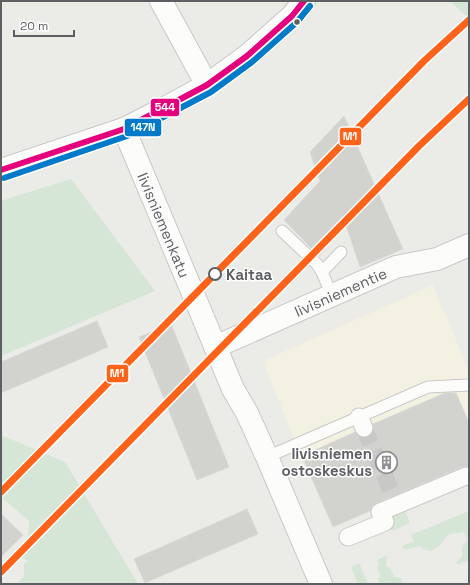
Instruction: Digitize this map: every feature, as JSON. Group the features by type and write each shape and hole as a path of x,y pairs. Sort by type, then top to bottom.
{"street":[{"path":"161,1 207,85"},
{"path":"1,170 124,129 207,85 247,56 292,16 304,1"},
{"name":"Iivisniemenkatu","path":"124,129 233,389 247,413 267,456 321,584"},
{"name":"Iivisniementie","path":"215,347 396,267 437,258 469,245"},
{"path":"348,537 384,522 380,512 397,502 466,476"}],"lane":[{"path":"282,231 317,264 332,296"},
{"path":"322,272 342,252"},
{"path":"267,456 362,422 428,387 469,385"}],"shaded area":[{"path":"450,1 469,1 469,19"},
{"path":"71,179 155,291 1,356 1,201"},
{"path":"433,285 469,371 469,468 333,527 292,434 263,361"},
{"path":"1,435 65,462 138,584 17,584 24,576 24,564 27,561 19,555 28,538 29,521 1,497"},
{"path":"405,510 410,523 392,531 387,517"},
{"path":"469,511 469,560 458,565 456,562 462,557 463,547 468,540 464,532 449,534 438,547 430,551 419,546 405,550 402,546 414,541 411,535"},
{"path":"387,555 386,566 390,568 395,577 401,578 402,582 407,584 380,584 378,578 381,577 377,567 379,566 377,560"},
{"path":"359,563 368,584 358,584 351,567"}],"building":[{"path":"344,116 403,249 360,267 346,225 319,256 284,220 320,181 310,152"},
{"path":"97,321 108,347 1,393 1,362"},
{"path":"171,324 229,467 197,480 139,337"},
{"name":"Iivisniemen ostoskeskus","path":"445,393 456,393 469,423 469,467 462,467 376,503 372,506 370,511 333,527 302,456 355,432 363,438 368,437 374,429 373,424"},
{"path":"247,509 258,534 145,583 134,559"},
{"path":"1,514 23,535 1,557"}],"tunnel":[{"path":"364,428 395,500"}],"transit line":[{"name":"544","path":"1,170 124,129 207,85 247,56 292,16 304,1"},
{"name":"147N","path":"4,178 127,136 211,92 252,62 297,22 310,6"},
{"name":"M1","path":"1,492 424,61 469,20"},
{"name":"M1","path":"1,572 419,146 469,99"}],"place":[{"name":"Kaitaa","path":"215,274"},
{"name":"Iivisniemen ostoskeskus","path":"387,462"}]}
